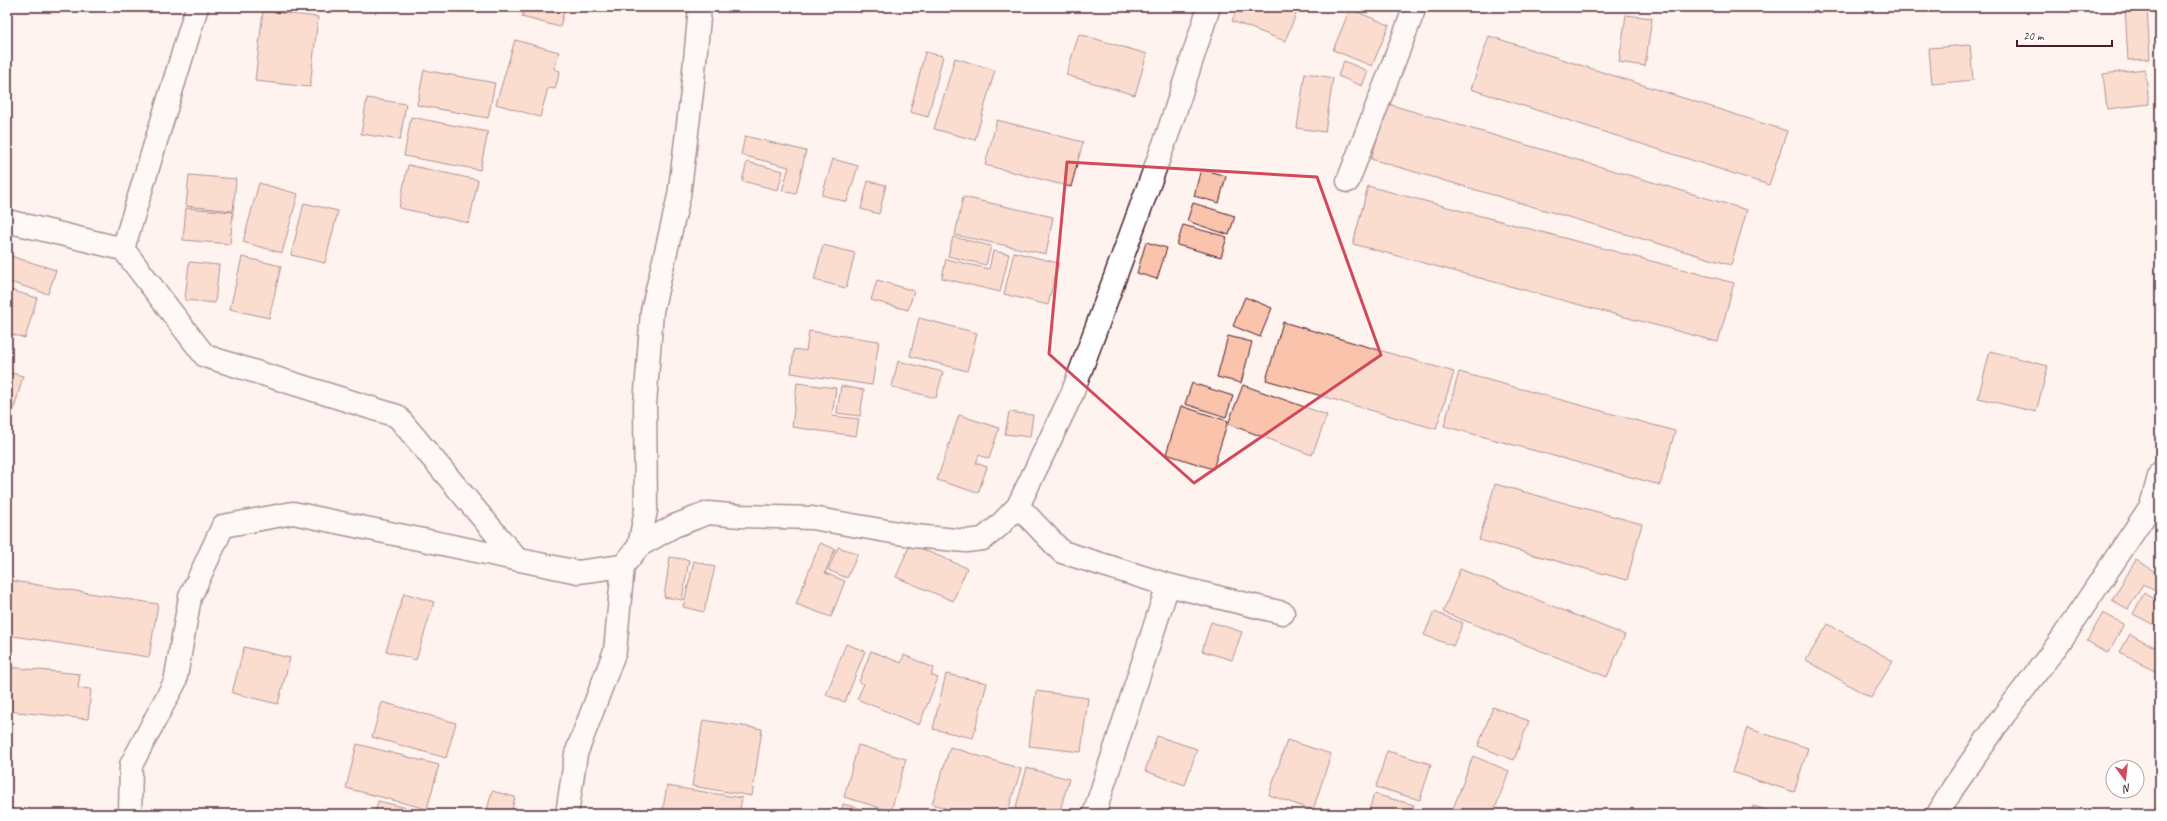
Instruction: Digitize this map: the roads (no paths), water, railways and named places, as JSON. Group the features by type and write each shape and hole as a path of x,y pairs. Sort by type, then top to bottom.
{"street":[{"path":"123,249 197,7"},
{"path":"639,546 646,510 645,405 652,311 679,196 700,7"},
{"path":"567,814 576,754 615,651 623,566 639,546 674,526 708,513 741,516 812,518 915,536 966,541 983,538 999,526 1018,506 1072,394 1168,133 1209,7"},
{"path":"1348,181 1415,7"},
{"path":"7,221 123,249 205,356 397,416 516,558"},
{"path":"1938,814 1953,788 2004,715 2059,643 2151,506 2160,473"},
{"path":"1018,506 1062,552 1168,585 1283,612"},
{"path":"130,814 130,765 175,682 190,597 223,526 294,513 578,572 623,566"},
{"path":"1094,814 1168,585"}]}
